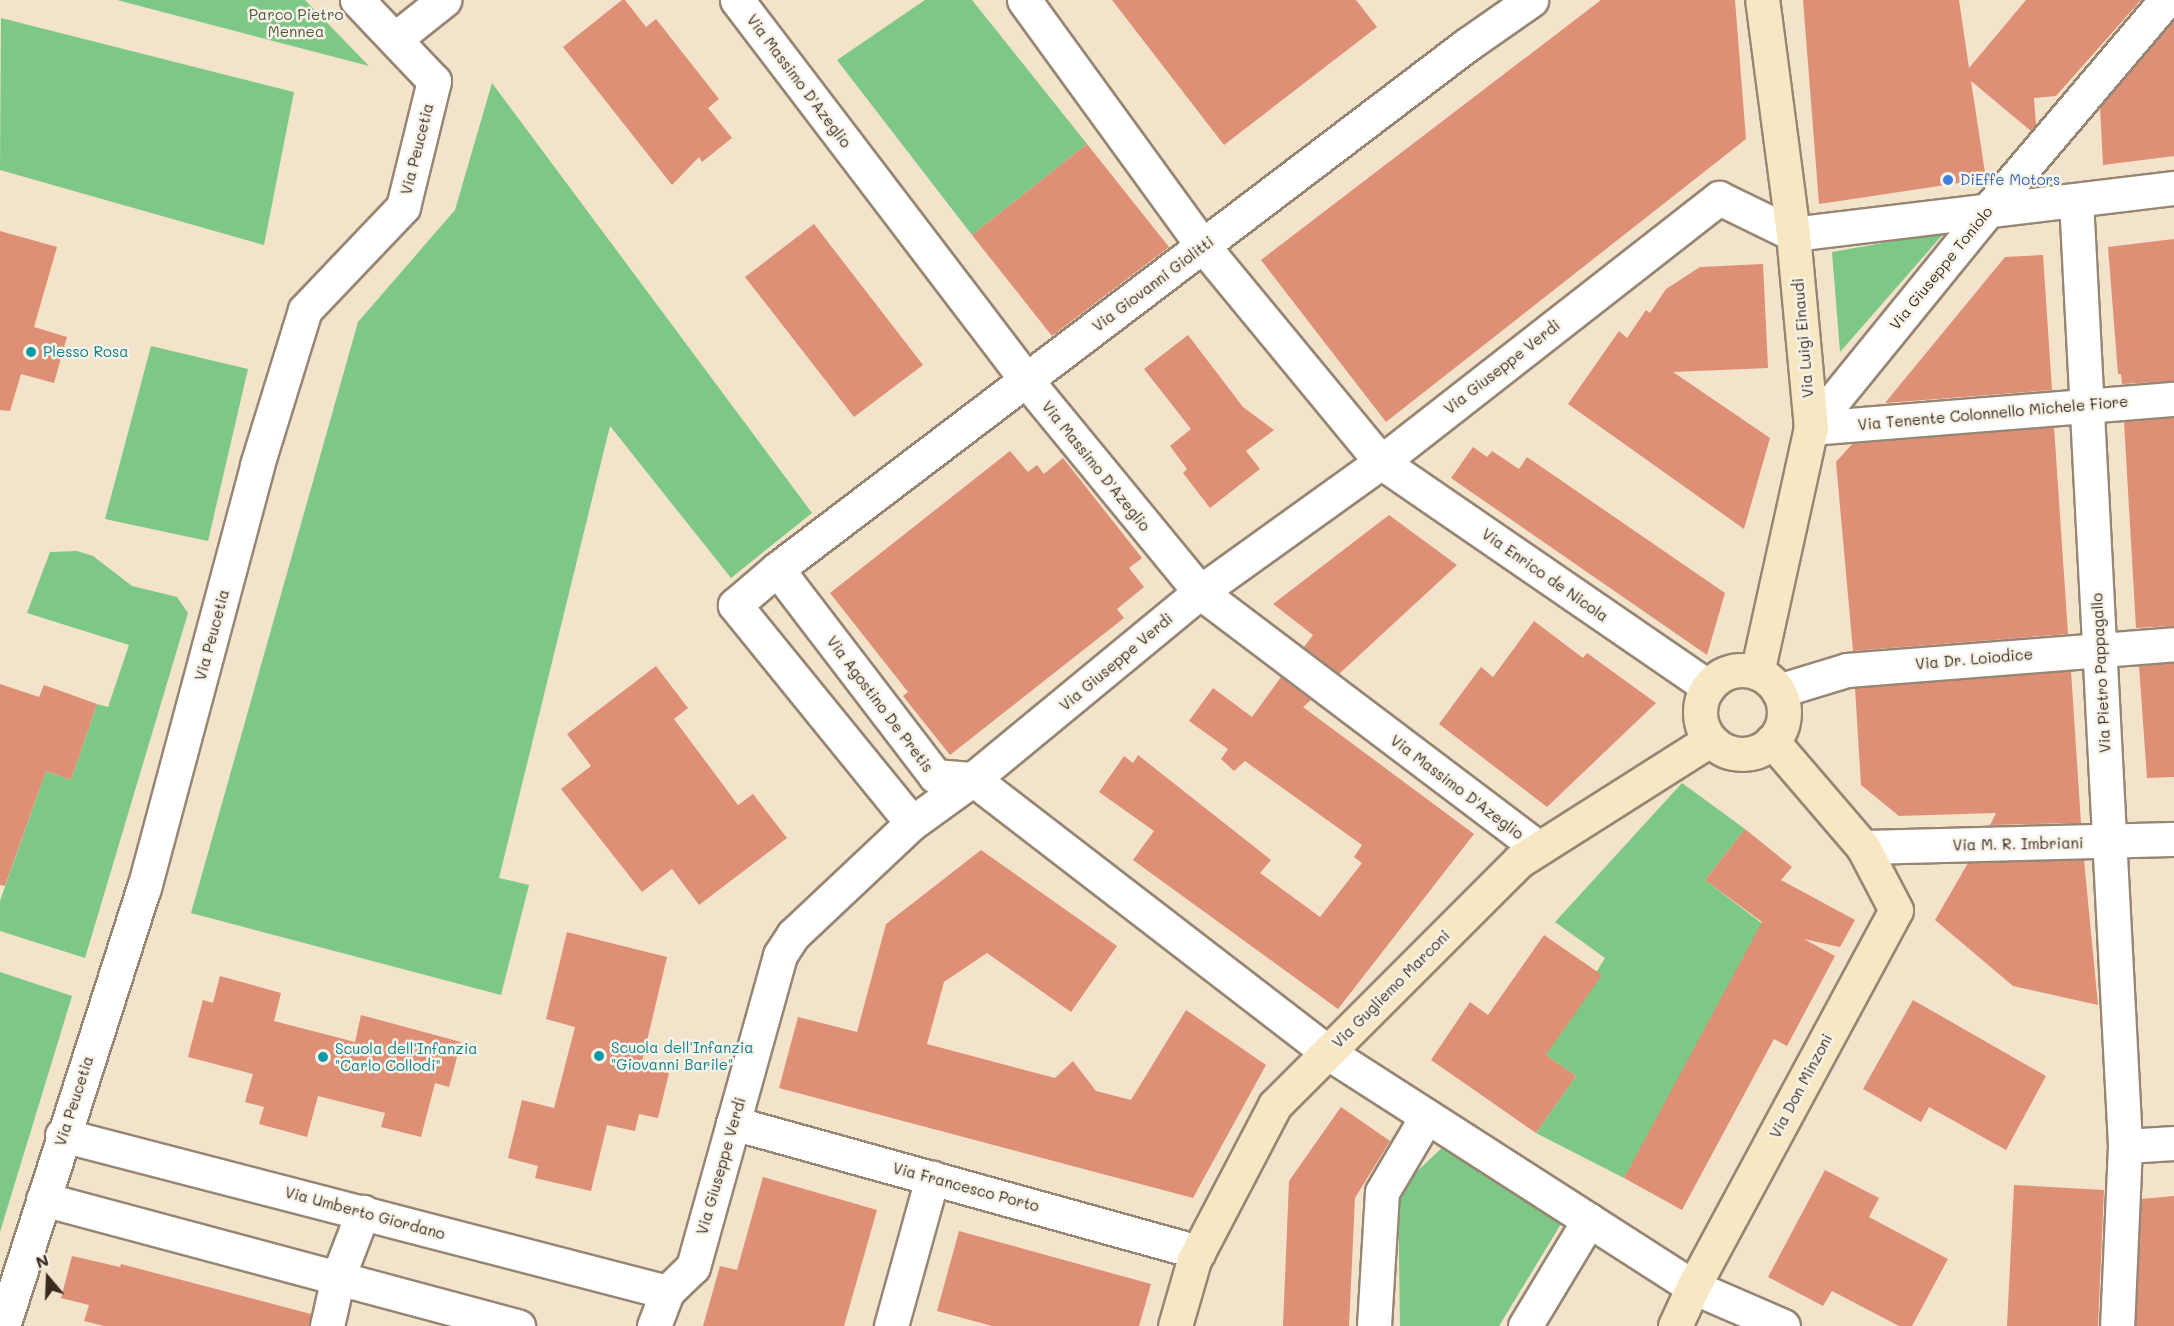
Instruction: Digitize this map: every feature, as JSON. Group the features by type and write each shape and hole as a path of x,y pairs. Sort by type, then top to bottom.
{"main road":[{"name":"Via Luigi Einaudi","path":"1762,0 1793,234 1811,428 1767,682 1782,699 1782,726 1772,741"},
{"path":"1767,682 1744,670 1730,672 1718,678 1708,687 1700,714 1710,740 1727,751 1748,754 1772,741 1863,848"},
{"name":"Via Gugliemo Marconi","path":"1175,1326 1198,1252 1275,1105 1519,861 1710,740"},
{"name":"Via Don Minzoni","path":"1675,1326 1693,1287 1896,910 1863,848"}],"street":[{"name":"Via Peucetia","path":"1,1326 144,888 257,465 305,310 403,207 434,81 357,0"},
{"path":"395,39 444,0"},
{"name":"Via Massimo D'Azeglio","path":"737,0 1026,380 1200,591 1538,849"},
{"path":"1024,0 1203,246 1381,462"},
{"name":"Via Giovanni Giolitti","path":"777,569 1468,44 1531,0"},
{"name":"Via Giuseppe Toniolo","path":"1811,428 1988,210 2166,0"},
{"path":"1793,234 2174,188"},
{"name":"Via Giuseppe Verdi","path":"654,1326 667,1292 693,1267 780,955 793,935 912,823 973,779 1200,591 1381,462 1719,198 1793,234"},
{"name":"Via Pietro Pappagallo","path":"2076,200 2125,1146 2117,1326"},
{"name":"Via Tenente Colonnello Michele Fiore","path":"1811,428 2174,399"},
{"name":"Via Enrico de Nicola","path":"1381,462 1708,687"},
{"path":"777,569 735,605 912,823"},
{"name":"Via Agostino De Pretis","path":"777,569 935,776 973,779"},
{"name":"Via Dr. Loiodice","path":"1767,682 1847,670 2100,648 2174,644"},
{"path":"973,779 1327,1052 1693,1287 1783,1326"},
{"name":"Via M. R. Imbriani","path":"1863,848 2174,839"},
{"path":"1374,1326 1382,1192 1426,1116"},
{"name":"Via Francesco Porto","path":"733,1123 1198,1252"},
{"name":"Via Umberto Giordano","path":"62,1135 667,1292"},
{"path":"2125,1146 2174,1143"},
{"path":"891,1326 932,1178"},
{"path":"43,1200 338,1276 518,1326"},
{"path":"327,1326 338,1276 363,1212"},
{"path":"1525,1326 1589,1220"}],"green space":[{"name":"Parco Pietro Mennea","path":"117,0 305,0 369,66"},
{"path":"925,0 972,0 1087,144 972,235 837,60"},
{"path":"1,18 294,92 264,245 0,170"},
{"path":"492,83 812,513 731,578 610,426 499,878 529,885 501,995 191,913 358,322 455,210"},
{"path":"1945,232 1840,352 1832,252"},
{"path":"151,346 248,369 208,541 105,519"},
{"path":"77,551 93,556 132,586 177,597 188,613 85,958 0,931 0,901 46,771 71,780 97,704 108,707 129,645 27,613 50,552"},
{"path":"1682,783 1745,829 1705,880 1768,928 1624,1178 1536,1133 1576,1076 1546,1055 1605,958 1555,922"},
{"path":"0,972 72,996 0,1232"},
{"path":"1444,1146 1564,1219 1499,1326 1400,1326 1398,1189"}],"building":[{"path":"622,0 625,0 646,27 656,19 719,99 708,108 732,138 702,162 699,157 672,185 563,47"},
{"path":"1112,0 1356,0 1377,27 1224,145"},
{"path":"1601,0 1735,0 1746,139 1386,422 1261,260"},
{"path":"1803,0 1959,0 1969,68 2026,0 2141,0 2056,96 2034,98 2036,125 2031,131 1971,81 1986,179 1819,204"},
{"path":"2174,20 2174,156 2103,165 2100,107"},
{"path":"1087,144 1169,247 1052,336 972,235"},
{"path":"814,224 923,365 854,417 745,277"},
{"path":"0,231 57,247 34,327 67,337 54,383 21,374 10,411 0,410"},
{"path":"2174,239 2174,381 2122,384 2121,374 2118,374 2108,247"},
{"path":"2043,255 2052,390 1885,403 2005,257"},
{"path":"1763,264 1768,368 1673,372 1770,438 1744,529 1568,404 1619,331 1627,338 1646,310 1650,313 1666,289 1700,267"},
{"path":"1188,335 1243,407 1274,430 1246,451 1260,469 1210,508 1183,473 1187,469 1170,446 1191,429 1144,369"},
{"path":"2174,418 2174,626 2136,628 2124,422"},
{"path":"2054,427 2068,634 1853,651 1836,462 1852,444"},
{"path":"1473,447 1487,457 1492,451 1519,469 1527,457 1725,593 1707,655 1451,478"},
{"path":"1010,451 1028,472 1037,465 1044,474 1063,458 1142,558 1129,568 1144,587 1117,609 1124,618 950,755 903,696 908,692 830,593"},
{"path":"1389,515 1457,565 1339,674 1304,647 1313,635 1273,604"},
{"path":"1534,621 1583,658 1587,653 1656,703 1547,807 1439,724 1481,667 1493,677"},
{"path":"2174,663 2174,777 2147,778 2139,666"},
{"path":"656,666 688,708 674,719 738,805 753,794 787,838 699,905 672,869 642,892 561,789 591,766 567,734"},
{"path":"2071,671 2081,823 1990,825 1996,813 1899,816 1861,785 1855,688"},
{"path":"1281,677 1311,700 1303,707 1474,834 1338,1009 1133,860 1154,831 1099,792 1124,756 1133,763 1138,755 1271,860 1260,873 1320,917 1362,863 1354,857 1362,845 1245,761 1234,771 1221,759 1228,749 1189,721 1213,688 1252,717"},
{"path":"0,684 39,697 44,685 97,704 71,780 46,771 5,886 0,885"},
{"path":"1745,829 1792,867 1781,880 1855,920 1840,947 1804,939 1835,956 1787,1046 1774,1039 1682,1210 1624,1178 1762,922 1705,880"},
{"path":"981,850 1117,946 1071,1012 987,953 944,982 927,1044 1055,1078 1073,1061 1096,1091 1131,1100 1186,1010 1266,1065 1193,1198 779,1088 798,1017 857,1032 886,924"},
{"path":"2084,860 2098,1005 2013,986 1935,920 1968,863"},
{"name":"Scuola dell'Infanzia \"Giovanni Barile\"","path":"567,932 667,957 641,1066 669,1073 658,1118 639,1114 635,1131 607,1125 591,1191 535,1178 538,1166 508,1158 522,1100 554,1108 575,1027 546,1019"},
{"path":"1544,935 1602,975 1546,1055 1576,1076 1536,1133 1431,1060 1470,1002 1488,1015"},
{"name":"Scuola dell'Infanzia \"Carlo Collodi\"","path":"220,976 281,993 274,1021 355,1042 361,1015 461,1042 449,1087 435,1083 421,1137 381,1127 385,1113 318,1096 307,1137 259,1124 264,1107 245,1102 253,1074 188,1057 203,1000 213,1003"},
{"path":"1913,1000 2046,1076 2006,1150 1929,1107 1921,1122 1863,1089"},
{"path":"1341,1107 1390,1141 1355,1198 1349,1326 1283,1326 1289,1181"},
{"path":"1825,1170 1879,1198 1869,1217 1948,1259 1912,1326 1899,1326 1832,1291 1823,1306 1768,1277"},
{"path":"763,1177 877,1210 844,1326 703,1326 720,1266 737,1270"},
{"path":"2014,1185 2104,1190 2098,1326 2007,1326"},
{"path":"2174,1196 2174,1326 2136,1326 2141,1199"},
{"path":"959,1231 1151,1284 1139,1326 992,1326 937,1311"},
{"path":"72,1256 120,1267 121,1264 311,1314 309,1326 104,1326 84,1321 89,1305 61,1298"}],"place":[{"name":"DiEffe Motors","path":"1948,180"},
{"name":"Plesso Rosa","path":"31,352"},
{"name":"Scuola dell'Infanzia \"Giovanni Barile\"","path":"599,1056"},
{"name":"Scuola dell'Infanzia \"Carlo Collodi\"","path":"323,1057"}]}
